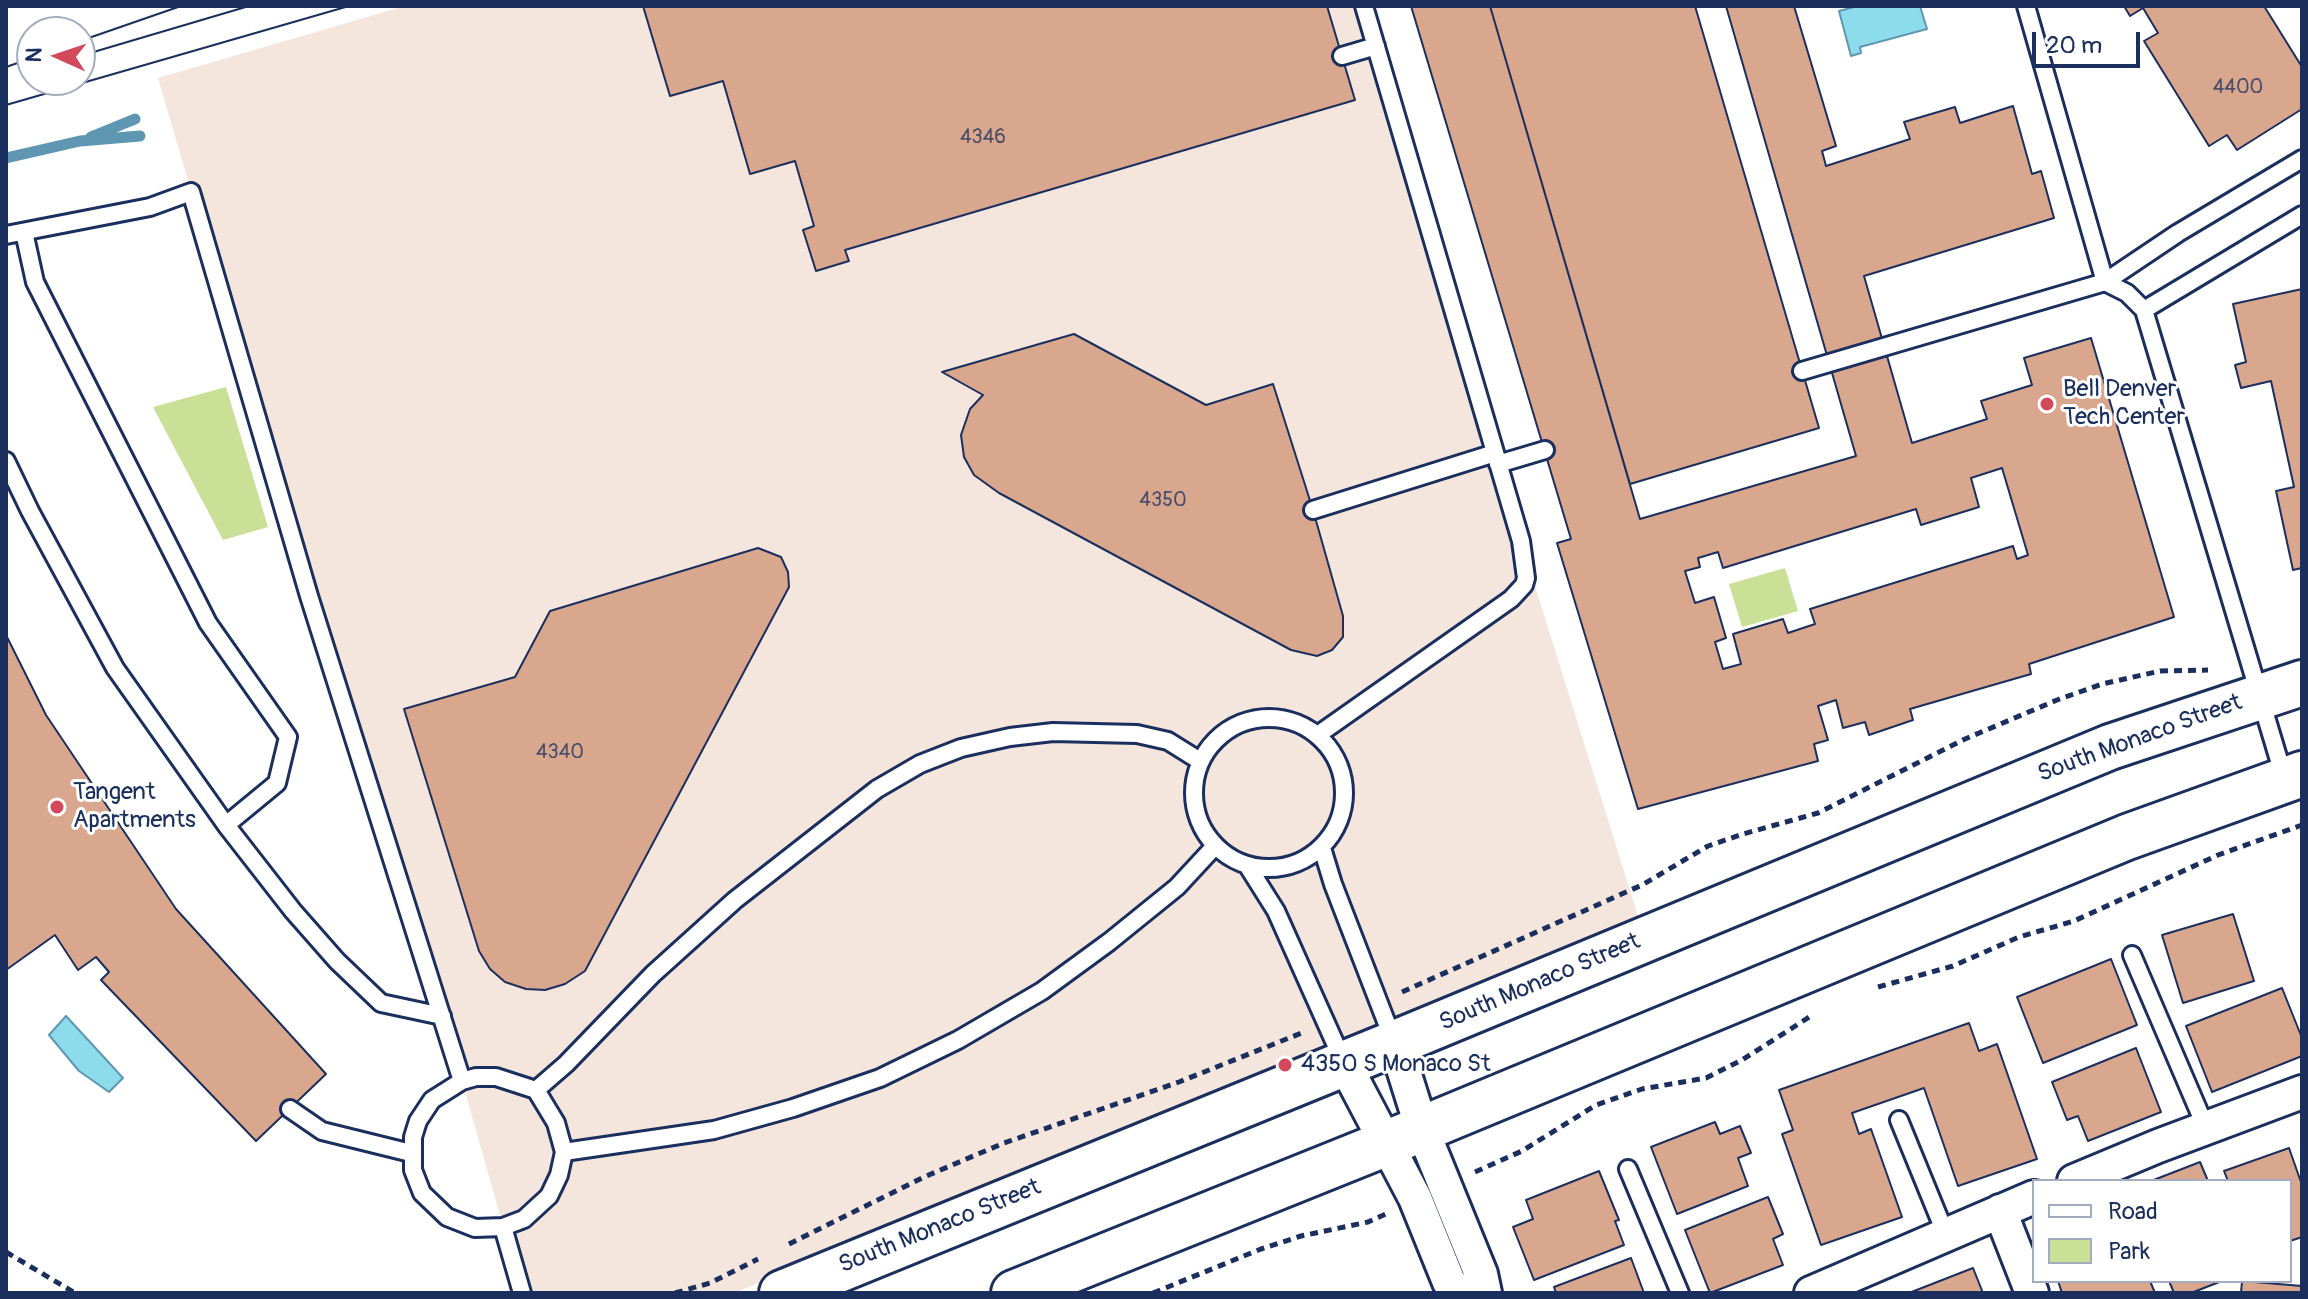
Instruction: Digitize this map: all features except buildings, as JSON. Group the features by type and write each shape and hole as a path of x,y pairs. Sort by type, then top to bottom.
{"main road":[{"name":"South Monaco Street","path":"774,1274 1395,1043 2272,679"},
{"path":"1014,1293 1404,1136 2017,881 2293,776"}],"street":[{"path":"1395,1043 1404,1136 1415,1198 1449,1282 1459,1293"},
{"path":"1344,1063 1445,1186 1481,1274 1485,1293"},
{"path":"2079,1179 2302,1092"},
{"path":"1811,1293 2032,1198"},
{"path":"2000,1211 2032,1293"}],"lane":[{"path":"1319,734 1505,603 1524,585 1527,568 1364,6"},
{"path":"2026,6 2105,282 2127,293 2144,310 2272,679 2293,776"},
{"path":"1342,56 1376,46"},
{"path":"1802,371 2105,282 2178,233 2302,159"},
{"path":"6,235 150,207 191,192 305,581 462,1081"},
{"path":"2144,310 2302,215"},
{"path":"24,232 35,282 208,623 288,737 277,783 226,825"},
{"path":"1313,510 1497,458 1545,450"},
{"path":"6,461 115,668 226,825 319,941 381,1003 442,1016"},
{"path":"1258,717 1291,720 1319,734 1340,766 1344,783 1343,809 1322,848 1293,864 1267,869 1247,865 1215,846 1198,821 1193,795 1200,761 1217,738 1233,726 1258,717"},
{"path":"536,1090 566,1064 653,974 735,900 877,789 920,764 961,748 1010,737 1053,732 1137,734 1168,741 1200,761"},
{"path":"564,1152 714,1130 793,1108 880,1078 958,1040 1042,991 1177,887 1215,846"},
{"path":"1322,848 1395,1043"},
{"path":"1247,865 1276,911 1344,1063"},
{"path":"2132,955 2206,1128"},
{"path":"476,1077 496,1077 536,1090 556,1123 564,1152 559,1175 539,1208 524,1219 503,1227 475,1228 462,1225 436,1209 422,1193 413,1170 411,1153 418,1121 432,1100 462,1081 476,1077"},
{"path":"290,1109 322,1131 411,1153"},
{"path":"1899,1120 1946,1235"},
{"path":"1628,1169 1680,1293"},
{"path":"503,1227 522,1293"}],"path":[{"path":"1381,1002 1642,885 1708,846 1818,813 1965,739 2057,700 2102,684 2160,671 2210,671 2272,679"},
{"path":"1865,993 1892,981 1953,966 2019,937 2074,921 2205,861 2302,825"},
{"path":"1445,1186 1522,1151 1596,1105 1642,1089 1706,1078 1742,1060 1823,1010"},
{"path":"781,1247 924,1177 1004,1143 1179,1082 1326,1023"},
{"path":"1153,1293 1261,1249 1301,1236 1368,1222 1415,1198"},
{"path":"6,1252 75,1293"},
{"path":"675,1293 710,1283 774,1274"}],"shaded area":[{"path":"405,6 1364,6 1521,541 1638,916 1419,1006 1195,1104 734,1293 522,1293 462,1081 158,78"}],"green space":[{"path":"226,387 268,527 223,540 153,407"},
{"path":"1785,568 1798,611 1742,627 1729,584"}],"water":[{"path":"1858,6 1920,6 1927,29 1860,47 1861,53 1851,56 1839,11"},
{"path":"66,1016 123,1078 109,1092 79,1071 49,1035"}],"waterway":[{"path":"91,137 135,119"},
{"path":"6,158 80,141 140,136"}],"tram line":[{"path":"96,35 181,6"},
{"path":"96,51 249,6"},
{"path":"6,105 349,6"},
{"path":"6,67 16,64"}],"place":[{"name":"Bell Denver Tech Center","path":"2047,404"},
{"name":"Tangent Apartments","path":"57,807"},
{"name":"4350 S Monaco St","path":"1285,1065"}]}
